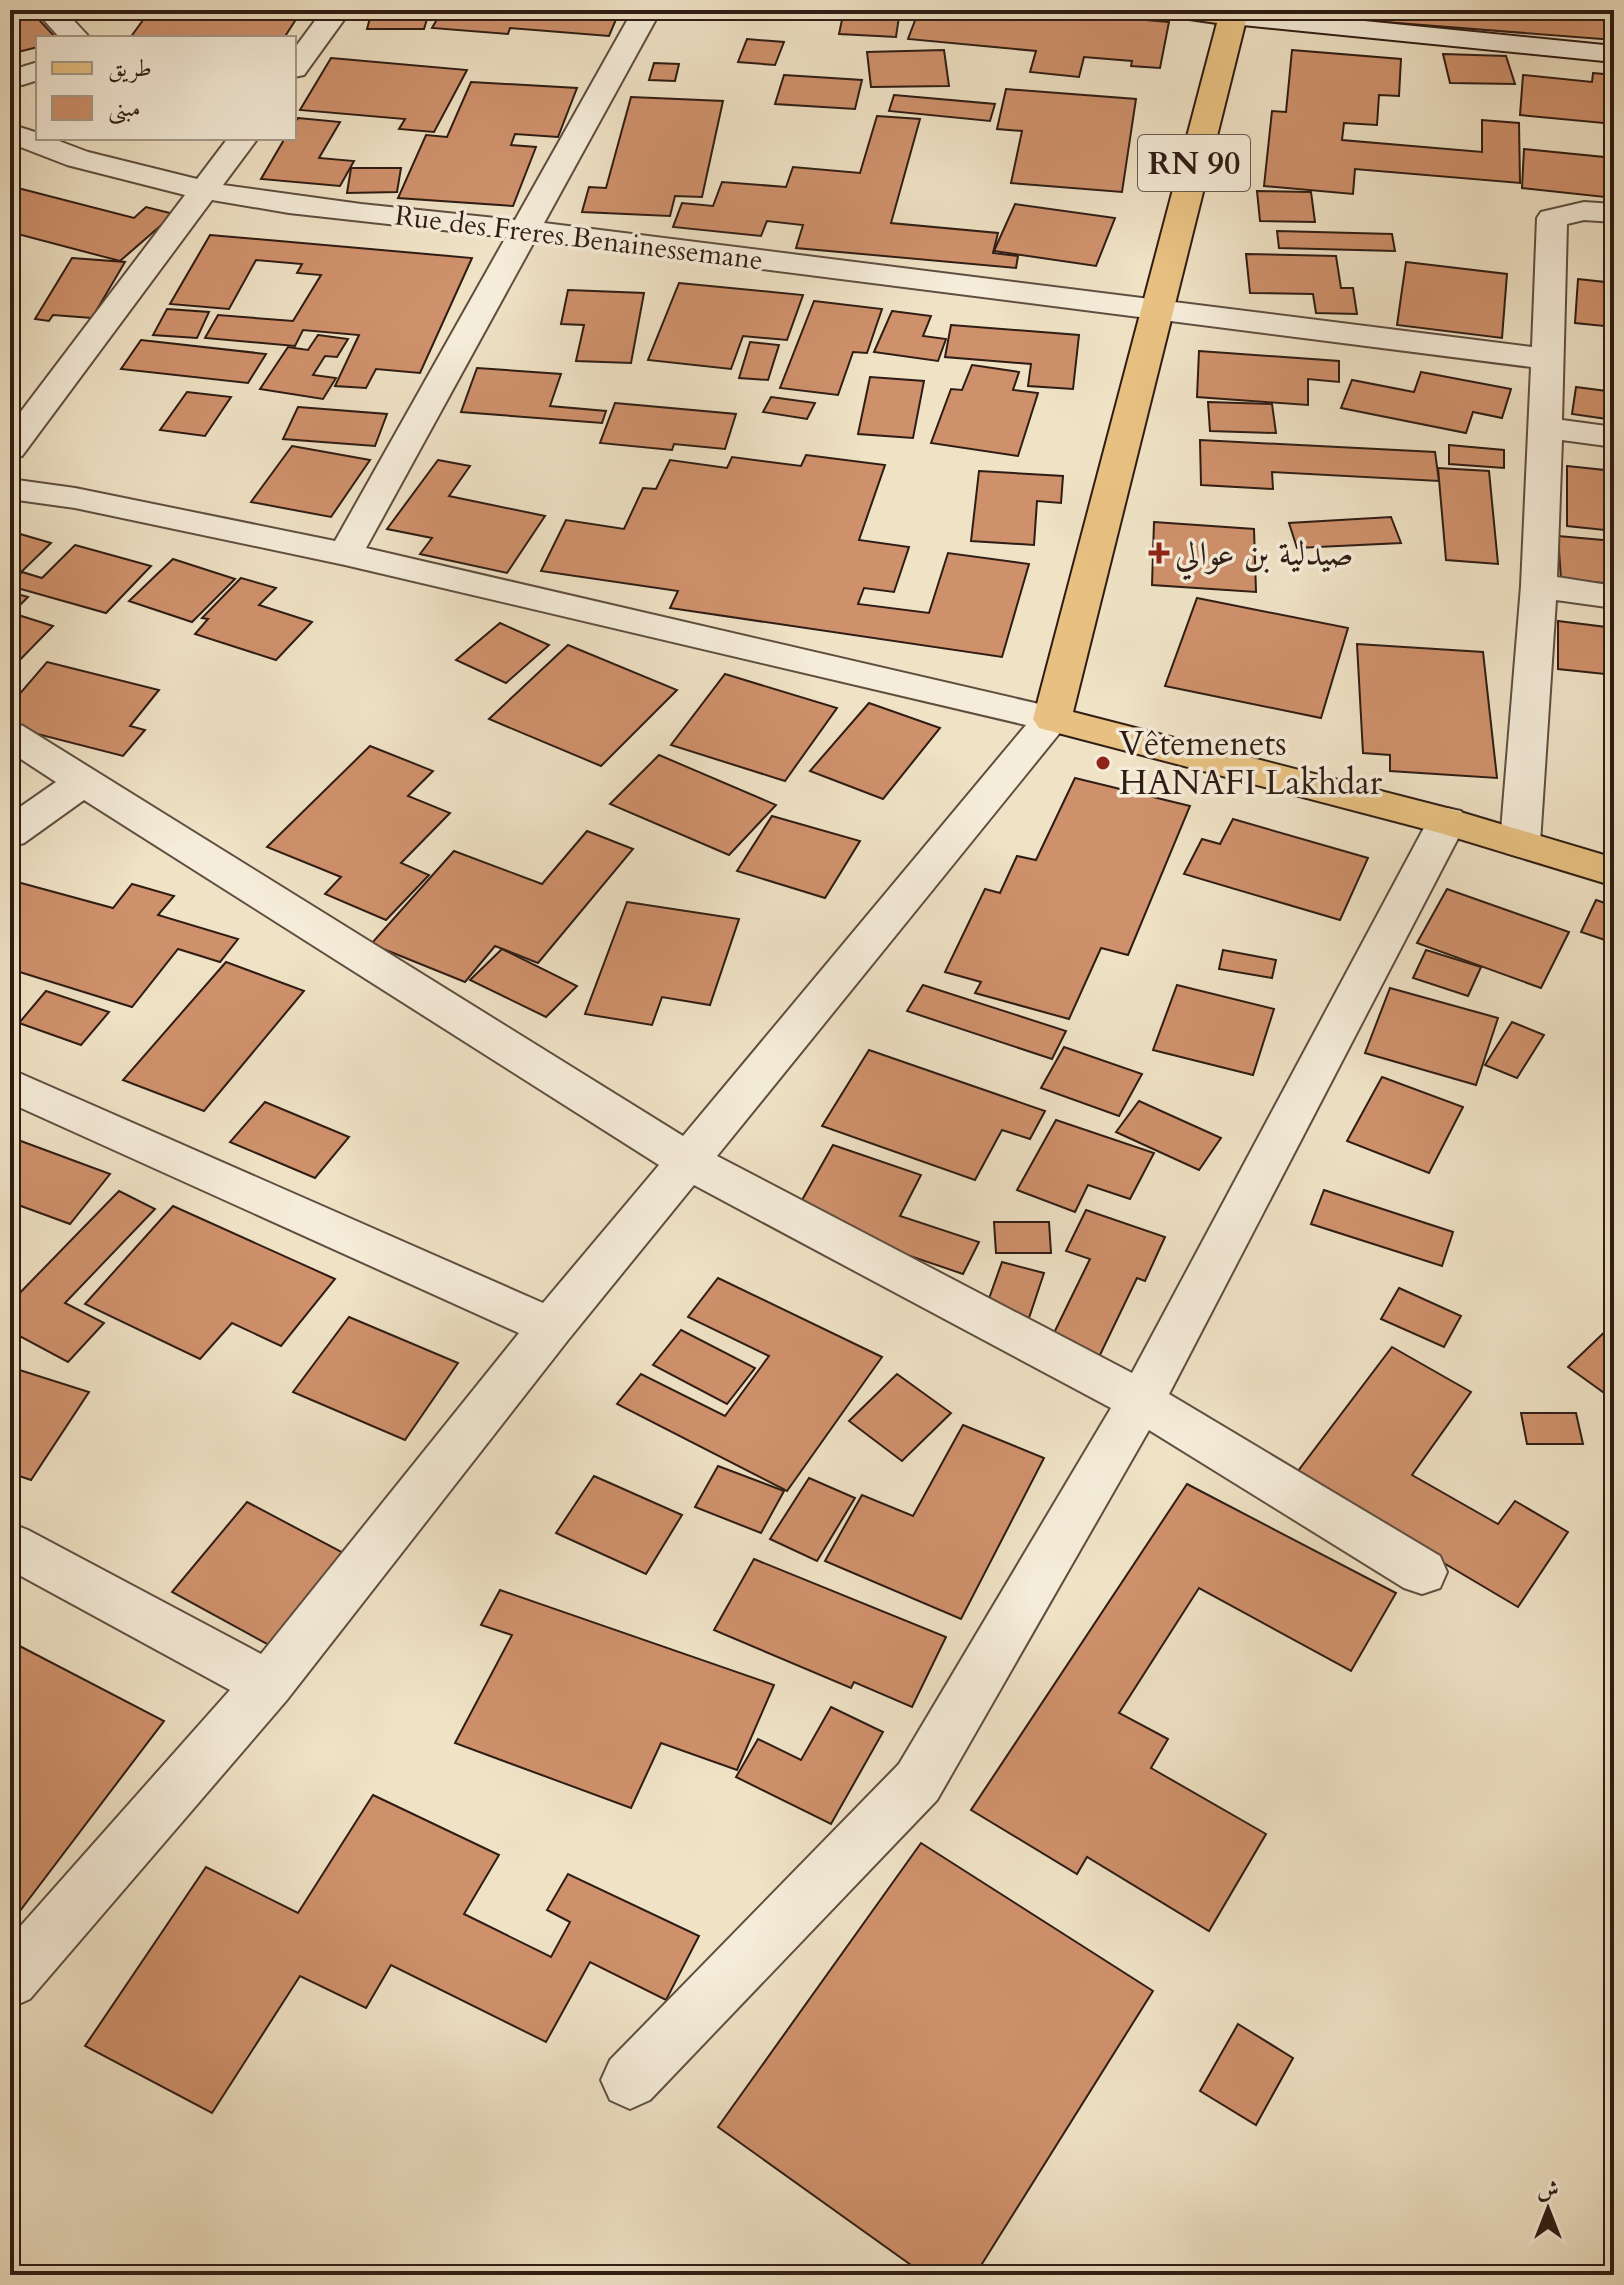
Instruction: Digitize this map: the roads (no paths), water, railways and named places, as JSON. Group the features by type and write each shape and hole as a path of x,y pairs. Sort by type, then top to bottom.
{"main road":[{"path":"1178,10 1226,12"},
{"name":"RN 90","path":"1052,719 1226,12"},
{"path":"1052,719 1447,821 1614,872"}],"street":[{"path":"49,10 74,36"},
{"path":"296,66 337,10"},
{"path":"345,554 647,10"},
{"path":"1226,12 1614,54"},
{"name":"Rue des Freres Benainessemane","path":"10,133 131,176 204,192 525,229 1548,359"},
{"path":"10,449 242,140"},
{"path":"1520,843 1539,586 1552,218 1584,211 1614,213"},
{"path":"1546,428 1614,437"},
{"path":"10,489 75,498 345,554 1052,719 551,1327 268,1684 10,1980"},
{"path":"1539,586 1614,597"},
{"path":"10,735 688,1161 1141,1401 1422,1572"},
{"path":"10,833 84,781"},
{"path":"630,2080 918,1782 1141,1401 1447,821"},
{"path":"10,1085 551,1327"},
{"path":"10,1545 268,1684"}],"place":[{"name":"صيدلية بن عوالي","path":"1159,553"},
{"name":"Vêtemenets HANAFI Lakhdar","path":"1103,763"}]}
